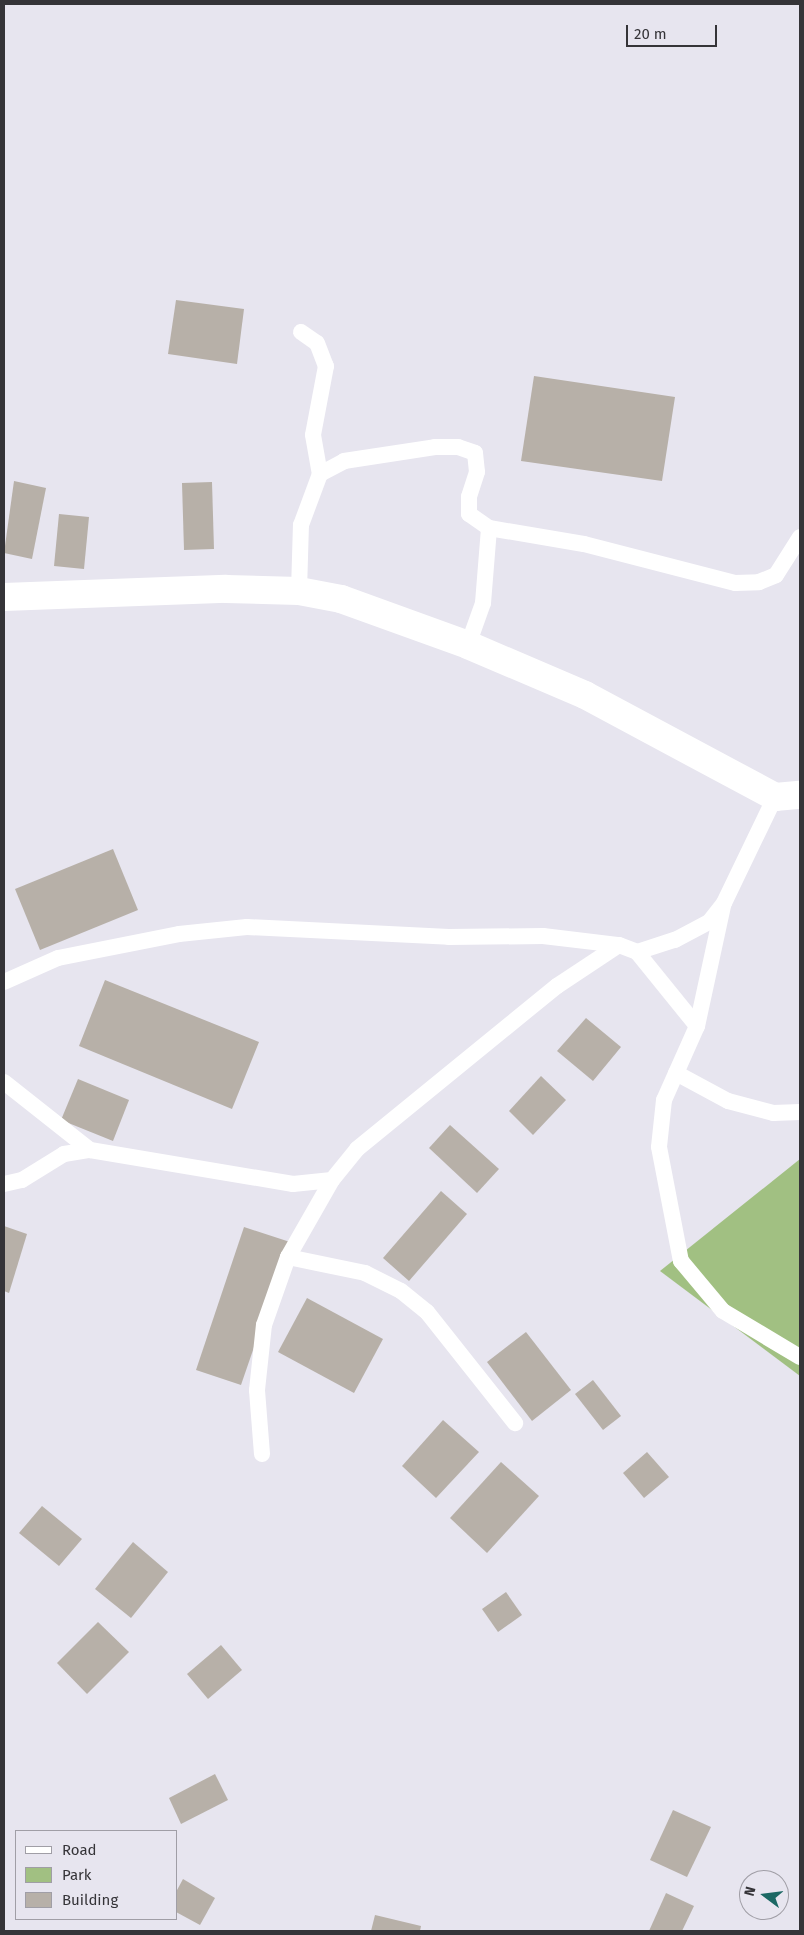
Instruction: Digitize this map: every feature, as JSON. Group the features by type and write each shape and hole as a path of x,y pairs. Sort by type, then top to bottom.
{"street":[{"path":"4,597 82,592 298,591 341,599 468,645 584,695 788,796"}],"lane":[{"path":"298,591 301,525 320,474 313,436 326,366 317,343 301,332"},
{"path":"320,474 344,461 458,447 475,453 477,472 469,497 469,514 489,528 584,544 735,583 759,582 776,575 800,537"},
{"path":"468,645 483,603 489,528"},
{"path":"637,952 675,940 710,920 724,903 788,796"},
{"path":"724,903 697,1026 664,1100 658,1147 681,1261 723,1311 800,1357"},
{"path":"4,982 58,958 85,952 247,927 448,937 544,936 619,945 637,952 697,1026"},
{"path":"262,1454 257,1390 264,1325 288,1257 332,1180 357,1149 479,1046 619,945"},
{"path":"676,1073 728,1101 774,1113 800,1112"},
{"path":"4,1082 90,1150"},
{"path":"4,1184 22,1180 64,1154 90,1150 293,1184 332,1180"},
{"path":"288,1257 365,1273 401,1291 427,1312 515,1423"}],"green space":[{"path":"800,1159 800,1376 660,1271"}],"building":[{"path":"176,300 244,309 237,364 168,354"},
{"path":"534,376 675,397 662,481 521,461"},
{"path":"14,481 46,488 32,559 4,553"},
{"path":"212,482 214,549 184,550 182,483"},
{"path":"59,514 89,517 84,569 54,566"},
{"path":"113,849 138,910 40,950 15,889"},
{"path":"105,980 259,1042 232,1109 79,1046"},
{"path":"586,1018 621,1047 593,1081 557,1051"},
{"path":"541,1076 566,1100 533,1135 509,1111"},
{"path":"78,1079 129,1100 113,1141 61,1120"},
{"path":"450,1125 499,1169 477,1193 429,1148"},
{"path":"441,1191 467,1214 409,1281 383,1258"},
{"path":"4,1226 27,1234 9,1293 4,1291"},
{"path":"244,1227 290,1242 241,1385 196,1370"},
{"path":"307,1298 383,1339 354,1393 278,1352"},
{"path":"526,1332 571,1390 532,1421 487,1362"},
{"path":"593,1380 621,1416 603,1430 575,1394"},
{"path":"443,1420 479,1452 436,1498 402,1466"},
{"path":"647,1452 669,1477 644,1498 623,1473"},
{"path":"501,1462 539,1496 487,1553 450,1518"},
{"path":"42,1506 82,1539 59,1566 19,1533"},
{"path":"133,1542 168,1572 131,1618 95,1589"},
{"path":"506,1592 522,1615 498,1632 482,1609"},
{"path":"98,1622 129,1652 87,1694 57,1663"},
{"path":"221,1645 242,1670 208,1699 187,1674"},
{"path":"215,1774 228,1800 181,1824 169,1798"},
{"path":"673,1810 711,1827 687,1877 650,1860"},
{"path":"183,1879 215,1898 200,1925 178,1913 178,1888"},
{"path":"666,1893 694,1906 682,1931 649,1931"},
{"path":"375,1915 421,1926 420,1931 371,1931"}]}
